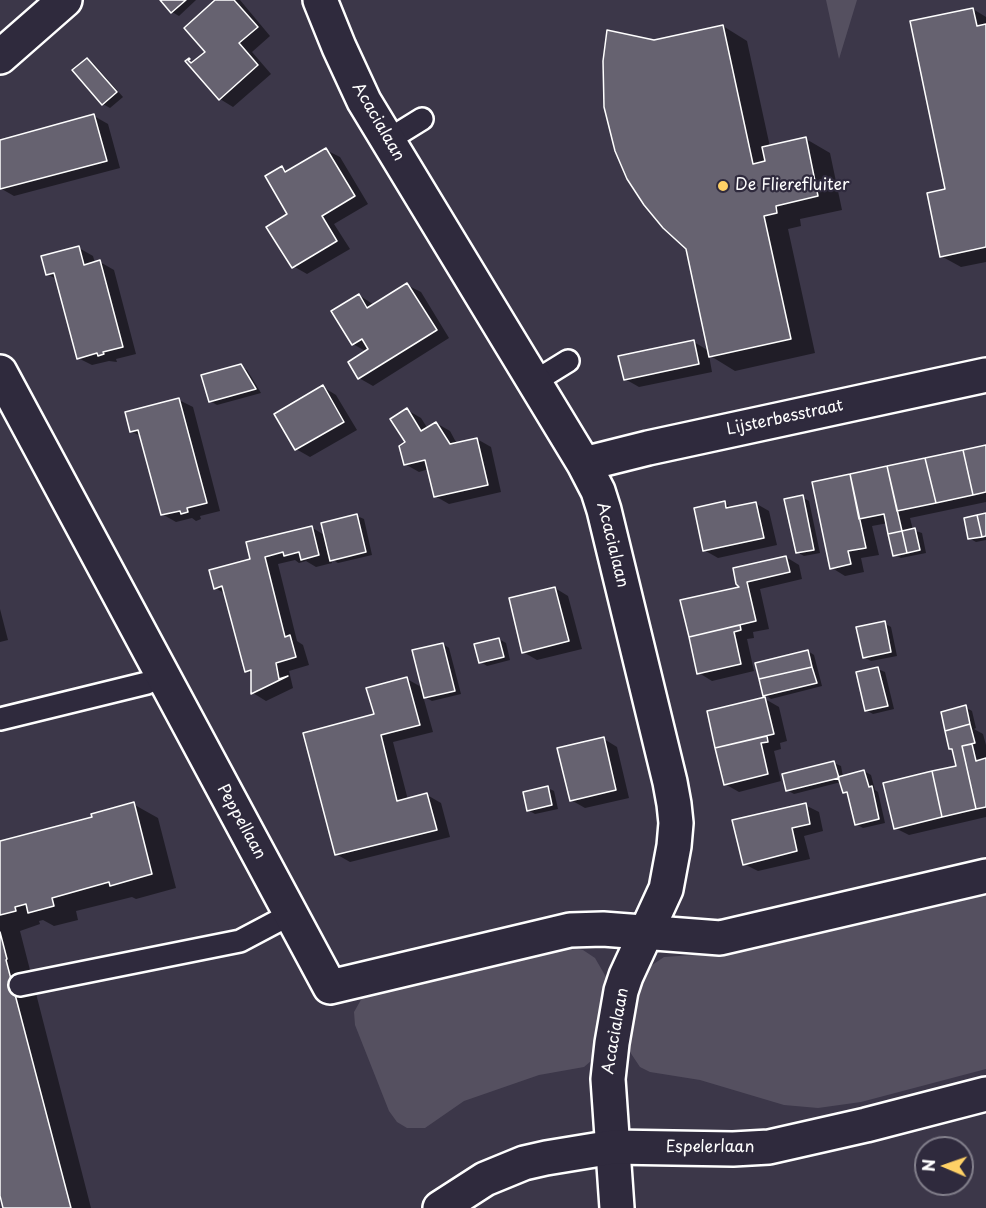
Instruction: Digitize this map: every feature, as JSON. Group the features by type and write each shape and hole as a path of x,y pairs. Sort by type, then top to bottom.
{"street":[{"path":"0,57 65,0"},
{"name":"Acacialaan","path":"320,0 353,79 584,464 598,491 604,510 674,804 675,835 668,879 661,901 621,991 613,1032 608,1078 617,1208"},
{"name":"Peppellaan","path":"0,372 330,987 570,930 603,929 647,932"},
{"name":"Lijsterbesstraat","path":"584,464 986,375"},
{"path":"647,932 720,938 986,876"},
{"name":"Espelerlaan","path":"440,1208 485,1179 524,1163 613,1147 733,1149 769,1147 986,1094"}],"lane":[{"path":"388,140 422,119"},
{"path":"534,382 568,361"},
{"path":"0,718 147,683 162,675"},
{"path":"20,985 240,941 291,914"}],"shaded area":[{"path":"826,0 857,0 839,59"},
{"path":"986,891 986,1069 861,1102 818,1108 784,1105 700,1080 650,1072 640,1067 630,1052 628,1044 641,986 649,967 664,957 722,953"},
{"path":"570,947 583,950 595,958 606,977 595,1053 591,1061 584,1067 539,1075 464,1101 425,1128 407,1128 397,1122 389,1111 355,1025 354,1012 362,998 369,994"}],"building":[{"path":"160,0 186,0 171,13"},
{"path":"215,0 234,0 258,27 239,43 258,65 219,100 185,61 189,58 191,63 205,52 184,28"},
{"path":"973,8 977,26 986,24 986,247 940,257 927,193 945,189 910,21"},
{"name":"De Flierefluiter","path":"723,25 753,164 765,161 762,147 806,137 818,196 776,206 777,213 764,216 791,339 709,357 686,249 663,228 644,205 627,179 615,151 604,107 603,61 607,30 654,40"},
{"path":"87,58 117,92 102,105 72,70"},
{"path":"94,114 107,161 0,189 0,140"},
{"path":"326,148 355,196 322,216 337,241 292,268 266,227 287,214 265,176 282,166 285,172"},
{"path":"79,246 84,265 100,260 123,347 103,352 104,354 98,356 97,353 77,359 54,273 46,275 41,256"},
{"path":"407,283 437,330 358,379 348,362 368,349 362,339 352,345 331,311 359,294 367,308"},
{"path":"694,340 699,364 624,380 618,356"},
{"path":"241,364 256,389 209,402 201,375"},
{"path":"323,385 344,422 295,450 274,414"},
{"path":"179,398 207,503 187,508 188,512 181,514 180,511 161,515 138,430 130,432 125,412"},
{"path":"407,408 421,431 436,422 450,444 477,438 488,485 434,497 425,460 404,465 399,446 405,442 390,419"},
{"path":"986,445 986,492 973,495 963,450"},
{"path":"963,450 973,495 936,503 925,458"},
{"path":"925,458 936,503 897,511 887,466"},
{"path":"887,466 902,531 888,534 884,514 859,519 850,474"},
{"path":"850,474 866,548 848,551 851,564 830,569 812,482"},
{"path":"803,495 814,550 796,553 784,499"},
{"path":"725,501 726,508 756,502 764,538 703,551 694,508"},
{"path":"986,513 986,536 982,537 977,515"},
{"path":"357,514 366,552 330,561 321,523"},
{"path":"977,515 982,537 968,539 964,518"},
{"path":"312,526 319,555 301,560 299,552 284,556 283,552 265,557 285,637 290,635 296,657 276,663 279,679 288,676 251,694 251,670 245,672 222,586 214,589 209,570 250,559 246,542"},
{"path":"915,528 920,550 907,553 902,531"},
{"path":"902,531 907,553 893,556 888,534"},
{"path":"786,556 790,572 747,582 756,621 689,637 680,600 739,587 736,584 733,568"},
{"path":"555,587 569,641 522,653 509,598"},
{"path":"885,621 891,652 863,658 856,627"},
{"path":"740,625 741,630 734,632 741,664 697,674 689,637"},
{"path":"499,638 504,657 479,663 474,644"},
{"path":"443,643 455,691 424,698 412,650"},
{"path":"808,650 812,667 759,679 755,663"},
{"path":"812,667 817,683 763,696 759,679"},
{"path":"878,667 888,706 865,711 856,672"},
{"path":"407,677 420,725 381,735 397,801 427,793 437,830 335,855 303,733 374,714 366,688"},
{"path":"765,697 774,734 715,748 707,711"},
{"path":"966,705 970,724 945,731 941,712"},
{"path":"970,724 975,743 962,746 976,809 942,817 932,771 956,766 945,731"},
{"path":"767,736 768,742 761,743 768,774 724,785 715,748"},
{"path":"604,737 616,790 570,801 557,748"},
{"path":"972,744 976,761 986,758 986,807 976,809 962,746"},
{"path":"834,761 839,778 786,791 782,774"},
{"path":"864,770 869,787 872,786 879,819 855,825 847,792 843,793 838,777"},
{"path":"932,771 942,817 894,829 883,783"},
{"path":"548,786 552,805 527,811 523,792"},
{"path":"134,802 152,874 110,886 109,882 52,898 54,906 28,913 26,904 15,907 16,911 0,915 0,841 92,817 91,814"},
{"path":"806,803 810,824 792,828 797,851 743,865 732,820"},
{"path":"0,932 71,1208 3,1208 0,1196"}],"place":[{"name":"De Flierefluiter","path":"723,186"}]}
